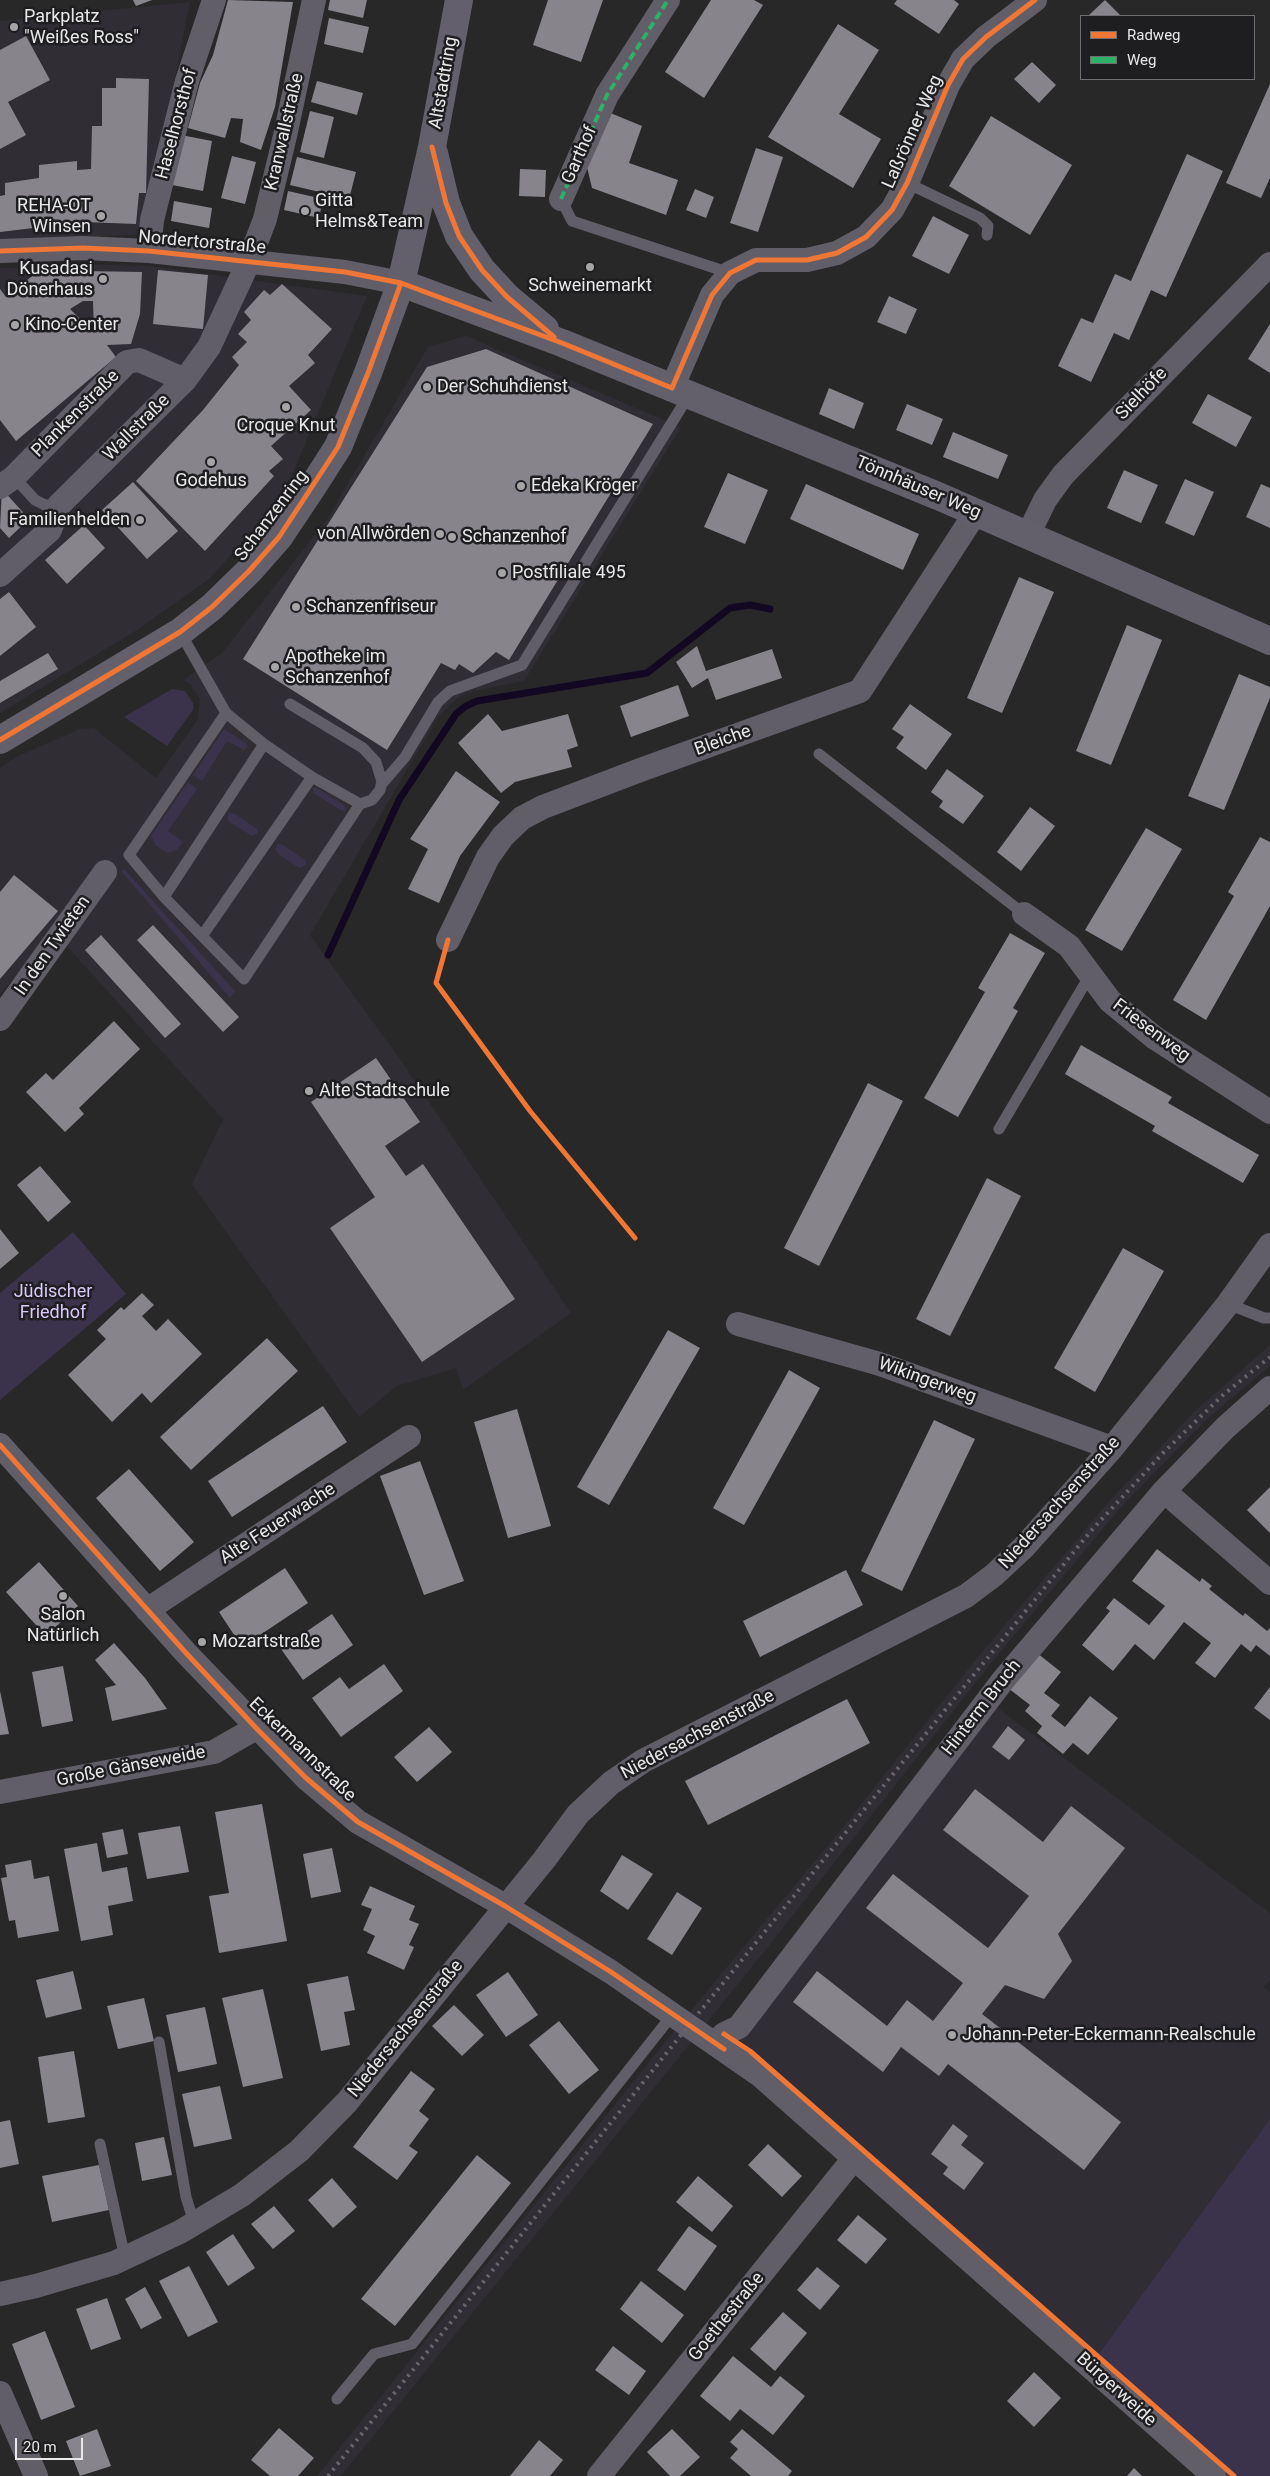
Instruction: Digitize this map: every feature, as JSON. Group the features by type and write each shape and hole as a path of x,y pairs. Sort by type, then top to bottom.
{"main road":[{"name":"Altstadtring","path":"401,283 432,147 459,0"},
{"name":"Tönnhäuser Weg","path":"432,147 446,203 459,236 482,270 507,297 562,343"},
{"name":"Tönnhäuser Weg","path":"401,283 562,343 976,512 1270,641"},
{"name":"Schanzenring","path":"0,740 180,632 212,607 249,571 279,537 338,447 401,283"}],"street":[{"name":"Haselhorsthof","path":"149,251 152,220 187,81 214,0"},
{"name":"Kranwallstraße","path":"249,261 265,219 286,136 314,0"},
{"name":"Garthof","path":"561,199 607,95 668,0"},
{"name":"Laßrönner Weg","path":"681,391 712,295 730,273 756,260 807,260 837,253 866,236 892,210 907,183 948,85 963,59 986,37 1035,0"},
{"name":"Nordertorstraße","path":"0,250 82,248 149,251 345,272 401,283"},
{"name":"Wallstraße","path":"0,575 50,530 59,505 185,380 209,348 249,261"},
{"name":"Sielhöfe","path":"1028,535 1045,500 1063,475 1270,264"},
{"name":"Plankenstraße","path":"7,482 128,362 139,360 185,380"},
{"name":"Bleiche","path":"448,940 488,857 503,836 522,818 543,807 643,769 860,691 976,512"},
{"name":"In den Twieten","path":"0,1019 105,872"},
{"name":"Friesenweg","path":"1024,914 1068,946 1110,1002 1155,1038 1270,1112"},
{"name":"Niedersachsenstraße","path":"0,2294 36,2286 125,2258 194,2223 242,2195 299,2151 347,2102 544,1860 578,1814 611,1783 643,1761 966,1596 994,1575 1024,1547 1112,1448 1228,1304 1270,1245"},
{"name":"Wikingerweg","path":"738,1324 880,1364 1112,1448"},
{"name":"Hinterm Bruch","path":"724,2048 724,2034 739,2027 1004,1678 1164,1491 1225,1428 1270,1388"},
{"name":"Alte Feuerwache","path":"147,1610 409,1438"},
{"name":"Eckermannstraße","path":"0,1445 147,1610 256,1728 306,1778 358,1822 505,1906 611,1972 724,2048"},
{"path":"1164,1491 1270,1583"},
{"name":"Große Gänseweide","path":"0,1792 214,1752 256,1728"},
{"name":"Bürgerweide","path":"724,2048 761,2076 855,2157 1214,2476"},
{"name":"Goethestraße","path":"600,2476 855,2157"},
{"path":"0,2393 36,2476"}],"lane":[{"path":"907,183 980,218 988,226 987,235"},
{"name":"Garthof","path":"561,199 572,221 730,273"},
{"path":"226,713 129,855 164,896 244,979 360,804 377,796 381,785 405,757 438,702 450,691 522,665 681,391"},
{"path":"7,482 45,505 59,505"},
{"path":"180,632 226,713 264,744 312,777 360,804"},
{"path":"290,704 363,748 376,762 381,785"},
{"path":"164,896 264,744"},
{"path":"819,754 1024,914"},
{"path":"202,936 312,777"},
{"path":"999,1129 1090,975"},
{"path":"1228,1304 1264,1318 1270,1318"},
{"path":"336,2399 374,2354 412,2344 673,2014"},
{"path":"159,2042 186,2197 194,2223"},
{"path":"100,2144 125,2258"}],"shaded area":[{"path":"190,2 144,234 0,241 0,21"},
{"path":"81,264 148,266 367,296 282,499 209,579 134,632 0,713 0,268 38,268"},
{"path":"466,336 681,427 524,681 473,691 457,698 438,717 310,935 402,1062 571,1313 463,1390 456,1368 397,1386 359,1417 192,1184 223,1119 55,933 0,994 0,768 16,757 80,729 94,728 156,778 197,721 200,699 190,684 183,680 222,653 326,521 428,347"},
{"path":"1270,1345 1270,1366 1206,1420 1121,1507 987,1668 768,1947 341,2476 317,2476 669,2037 843,1827 977,1658 1111,1499 1196,1410"},
{"path":"987,1700 1270,1913 1270,1980 1264,1987 1270,1992 1270,2119 1090,2366 724,2034"}],"green space":[{"path":"172,689 185,691 193,703 193,710 167,746 124,717"},
{"path":"224,729 246,743 248,747 244,750 227,741 202,781 193,775"},
{"path":"188,782 197,789 168,831 183,842 177,850 167,853 156,846 151,836"},
{"path":"313,788 317,788 345,806 346,810 342,811 313,793"},
{"path":"230,813 235,814 257,829 258,833 252,836 229,822 227,817"},
{"path":"278,844 283,845 305,860 306,865 299,868 278,854 275,849"},
{"path":"124,869 235,991 230,998 121,871"},
{"name":"Jüdischer Friedhof","path":"73,1232 126,1294 0,1400 0,1293"},
{"path":"1270,2119 1270,2476 1214,2476 1090,2366"}],"building":[{"path":"133,0 152,0 136,6"},
{"path":"228,0 293,2 275,107 261,150 240,142 243,119 231,118 225,138 188,128 200,83 213,55"},
{"path":"330,0 367,0 363,18 328,10"},
{"path":"548,0 603,0 581,62 533,45"},
{"path":"711,0 754,0 763,5 704,98 665,72"},
{"path":"897,0 954,0 959,4 939,34 894,4"},
{"path":"1105,0 1120,15 1089,15"},
{"path":"329,18 369,27 363,53 324,44"},
{"path":"838,24 879,50 839,114 881,139 853,188 768,137"},
{"path":"26,36 50,80 8,102 26,135 0,149 0,50"},
{"path":"1032,62 1056,85 1039,103 1014,79"},
{"path":"116,78 149,79 146,193 139,193 136,224 84,222 0,232 0,196 5,195 5,183 39,178 39,165 77,161 77,170 91,169 92,126 102,126 102,88 116,88"},
{"path":"317,81 363,93 357,115 311,102"},
{"path":"1270,84 1270,178 1261,198 1226,183"},
{"path":"310,111 334,117 324,158 300,152"},
{"path":"608,112 642,126 629,163 678,180 666,215 592,188 587,167"},
{"path":"991,116 1072,165 1030,235 949,186"},
{"path":"181,135 212,141 203,191 172,185"},
{"path":"756,148 783,157 758,232 730,223"},
{"path":"1187,154 1223,171 1166,297 1151,290 1129,340 1114,333 1091,382 1058,366 1081,318 1093,323 1115,274 1131,281"},
{"path":"232,156 256,162 245,204 221,198"},
{"path":"297,157 356,172 349,199 290,185"},
{"path":"520,169 546,170 545,197 519,196"},
{"path":"695,189 714,197 706,218 686,210"},
{"path":"288,191 323,199 319,218 284,210"},
{"path":"174,201 212,208 209,228 171,221"},
{"path":"933,216 969,235 949,274 912,256"},
{"path":"158,270 208,275 203,329 153,324"},
{"path":"83,271 142,272 140,314 131,344 107,345 116,357 16,441 0,420 0,289 6,297 36,273","holes":["83,301 93,301 94,333 70,309"]},
{"path":"282,284 332,329 308,355 315,363 289,386 311,410 271,446 283,459 269,471 274,476 205,551 136,481 203,410 239,365 232,357 247,342 238,334 251,320 244,312 264,290 270,295"},
{"path":"889,296 917,309 906,334 877,322"},
{"path":"1270,324 1270,373 1248,359"},
{"name":"Schanzenhof","path":"486,349 653,424 509,660 496,652 473,673 459,664 455,670 441,663 387,750 243,659 427,367"},
{"path":"829,388 864,403 854,429 819,414"},
{"path":"1208,394 1252,417 1236,447 1192,423"},
{"path":"907,404 943,419 932,445 896,430"},
{"path":"953,432 1008,455 998,479 943,457"},
{"path":"1124,470 1158,485 1141,523 1107,508"},
{"path":"728,473 768,490 745,544 704,527"},
{"path":"1185,479 1214,492 1194,536 1165,523"},
{"name":"Familienhelden","path":"133,482 178,531 147,559 102,510"},
{"path":"806,484 919,534 903,570 790,519"},
{"path":"1261,484 1270,488 1270,528 1246,517"},
{"path":"2,489 29,519 9,538 0,528"},
{"path":"84,525 105,548 67,584 45,560"},
{"path":"1019,577 1054,592 1002,713 967,698"},
{"path":"9,592 36,627 0,656 0,599"},
{"path":"1127,625 1162,640 1111,765 1076,751"},
{"path":"697,646 706,671 772,649 782,678 716,700 708,678 692,688 676,662"},
{"path":"48,653 58,669 0,703 0,681"},
{"path":"1239,674 1270,687 1270,698 1224,810 1188,796"},
{"path":"678,685 689,716 631,737 620,706"},
{"path":"910,704 952,734 926,770 896,748 904,737 892,729"},
{"path":"488,714 502,731 568,714 578,746 567,750 572,767 515,782 501,793 458,743"},
{"path":"947,769 984,796 963,824 939,807 943,801 931,792"},
{"path":"456,771 500,802 460,856 439,903 408,889 428,849 410,839"},
{"path":"1030,807 1055,826 1021,871 997,852"},
{"path":"1146,828 1182,849 1122,951 1085,930"},
{"path":"1260,837 1270,842 1270,906 1206,1020 1173,1000 1234,896 1228,892"},
{"path":"14,875 58,911 0,979 0,892"},
{"path":"153,925 239,1017 223,1032 137,940"},
{"path":"1010,933 1045,953 1013,1008 1018,1011 958,1117 924,1098 985,992 978,988"},
{"path":"101,935 181,1024 165,1038 85,950"},
{"path":"114,1021 140,1049 79,1108 84,1114 65,1132 26,1092 46,1073 53,1080"},
{"path":"1081,1045 1172,1097 1168,1103 1259,1155 1243,1183 1152,1131 1155,1126 1065,1074"},
{"path":"376,1058 420,1122 385,1146 406,1176 423,1164 515,1299 422,1362 330,1228 375,1197 311,1102"},
{"path":"868,1083 903,1101 819,1266 784,1248"},
{"path":"40,1166 71,1202 48,1222 17,1185"},
{"path":"987,1178 1021,1196 950,1336 916,1319"},
{"path":"0,1229 19,1253 0,1269"},
{"path":"1123,1248 1164,1271 1095,1392 1054,1368"},
{"path":"142,1293 154,1305 142,1316 156,1331 168,1319 202,1354 151,1403 142,1393 112,1422 68,1375 106,1339 97,1330 121,1307 124,1310"},
{"path":"668,1330 700,1348 609,1505 577,1487"},
{"path":"267,1338 298,1371 191,1470 160,1437"},
{"path":"789,1370 820,1388 744,1525 713,1508"},
{"path":"323,1406 347,1442 232,1517 208,1481"},
{"path":"517,1409 551,1526 508,1538 474,1422"},
{"path":"934,1420 975,1439 902,1591 861,1571"},
{"path":"420,1461 464,1581 424,1595 380,1476"},
{"path":"129,1469 194,1542 160,1571 96,1498"},
{"path":"1270,1487 1270,1533 1247,1510"},
{"path":"1157,1549 1200,1582 1202,1578 1212,1586 1209,1589 1243,1616 1245,1613 1267,1631 1270,1628 1270,1656 1256,1645 1251,1652 1241,1644 1215,1678 1195,1663 1211,1643 1184,1622 1154,1660 1135,1644 1113,1671 1082,1645 1110,1611 1106,1608 1114,1598 1149,1625 1165,1606 1132,1581"},
{"path":"39,1562 78,1606 46,1636 6,1592"},
{"path":"285,1568 308,1603 242,1647 219,1612"},
{"path":"846,1570 863,1605 760,1657 743,1621"},
{"path":"332,1614 353,1645 303,1680 281,1649"},
{"path":"114,1643 145,1678 167,1709 112,1721 105,1688 116,1685 95,1660"},
{"path":"1037,1653 1061,1672 1044,1693 1060,1705 1051,1716 1065,1727 1090,1696 1118,1718 1088,1755 1073,1743 1063,1754 1037,1733 1042,1726 1025,1711 1030,1705 1008,1688"},
{"path":"384,1664 403,1691 341,1737 312,1698 340,1677 349,1689"},
{"path":"63,1666 73,1721 42,1727 32,1672"},
{"path":"1270,1687 1270,1720 1254,1708"},
{"path":"0,1691 9,1734 0,1735"},
{"path":"847,1699 870,1743 708,1825 685,1781"},
{"path":"1008,1726 1025,1740 1009,1760 992,1747"},
{"path":"429,1727 452,1752 417,1782 394,1757"},
{"path":"975,1789 1043,1842 1071,1806 1125,1848 1058,1934 1072,1961 1044,1999 1005,1985 982,2014 1121,2122 1084,2170 948,2064 939,2076 901,2047 883,2072 793,2002 817,1971 887,2026 907,2000 933,2021 963,1983 866,1908 893,1874 988,1948 1029,1896 943,1830"},
{"path":"262,1804 287,1941 219,1953 209,1896 229,1893 215,1812"},
{"path":"180,1826 189,1872 147,1879 138,1833"},
{"path":"123,1829 128,1854 107,1858 102,1833"},
{"path":"97,1843 102,1872 127,1867 133,1901 108,1906 113,1935 81,1941 64,1849"},
{"path":"332,1848 341,1892 311,1898 303,1854"},
{"path":"622,1855 653,1874 628,1910 600,1891"},
{"path":"31,1860 34,1879 49,1876 59,1931 18,1938 15,1920 9,1921 1,1878 7,1877 5,1865"},
{"path":"370,1886 415,1906 409,1920 419,1924 409,1945 414,1947 404,1970 367,1953 375,1936 363,1930 372,1909 361,1905"},
{"path":"677,1892 702,1908 672,1955 647,1939"},
{"path":"73,1971 82,2009 46,2018 36,1980"},
{"path":"508,1972 538,2015 506,2037 476,1995"},
{"path":"348,1976 355,2010 344,2012 350,2045 321,2051 307,1984"},
{"path":"263,1989 283,2078 243,2087 222,1998"},
{"path":"144,1998 154,2041 118,2049 107,2006"},
{"path":"454,2005 484,2035 462,2056 432,2026"},
{"path":"205,2007 217,2064 178,2072 166,2015"},
{"path":"559,2021 599,2070 569,2094 529,2045"},
{"path":"74,2051 85,2117 48,2123 38,2057"},
{"path":"411,2071 435,2089 419,2111 429,2119 409,2146 418,2152 397,2180 353,2147"},
{"path":"220,2086 232,2139 194,2147 182,2094"},
{"path":"10,2120 19,2164 0,2168 0,2122"},
{"path":"953,2124 968,2136 961,2145 984,2163 964,2190 943,2174 948,2167 931,2154"},
{"path":"164,2137 172,2175 142,2181 135,2143"},
{"path":"768,2144 802,2176 782,2197 748,2165"},
{"path":"477,2155 511,2183 395,2326 361,2299"},
{"path":"99,2165 109,2210 52,2222 42,2176"},
{"path":"698,2176 733,2206 712,2232 676,2202"},
{"path":"332,2178 357,2207 333,2228 308,2200"},
{"path":"274,2206 295,2231 273,2249 251,2224"},
{"path":"858,2215 887,2239 866,2264 837,2240"},
{"path":"689,2226 717,2246 685,2291 657,2270"},
{"path":"233,2234 255,2268 228,2286 206,2252"},
{"path":"189,2266 218,2322 188,2337 159,2281"},
{"path":"817,2267 840,2286 820,2310 797,2290"},
{"path":"641,2281 684,2315 662,2343 620,2309"},
{"path":"145,2287 162,2318 141,2329 125,2299"},
{"path":"107,2298 121,2339 91,2350 76,2309"},
{"path":"783,2312 807,2333 775,2371 750,2349"},
{"path":"45,2331 75,2407 41,2420 12,2344"},
{"path":"613,2346 646,2371 629,2395 595,2370"},
{"path":"733,2356 771,2387 780,2376 805,2396 773,2435 740,2409 730,2421 700,2396"},
{"path":"1034,2372 1061,2398 1034,2427 1007,2401"},
{"path":"279,2428 314,2458 298,2476 270,2476 251,2460"},
{"path":"97,2429 111,2466 80,2476 66,2441"},
{"path":"672,2429 700,2457 680,2476 670,2476 647,2452"},
{"path":"742,2429 792,2471 788,2476 751,2476 730,2458 738,2449 730,2442"},
{"path":"539,2440 563,2460 550,2476 510,2476"},
{"path":"1134,2468 1142,2476 1127,2476"}],"waterway":[{"path":"328,955 399,800 456,714 466,706 477,701 647,673 730,608 750,605 770,609"}],"railway":[{"path":"328,2476 689,2025 1090,1532 1163,1453 1223,1395 1270,1357"}],"marked path":[{"path":"561,199 607,95 668,0"}],"cycle path":[{"path":"0,251 83,248 149,251 345,272 401,283 562,343 672,388 712,295 730,273 756,260 807,260 837,253 866,237 892,210 907,183 948,85 963,59 986,37 1035,0"},
{"path":"432,147 446,203 459,236 482,270 507,297 554,337"},
{"path":"0,740 180,632 212,607 249,571 279,537 338,447 401,283"},
{"path":"448,940 436,983 530,1111 635,1238"},
{"path":"0,1445 186,1653 256,1728 306,1778 358,1822 505,1906 611,1972 724,2049"},
{"path":"724,2034 750,2051 1234,2476"}],"place":[{"name":"Parkplatz \"Weißes Ross\"","path":"14,27"},
{"name":"Gitta Helms&Team","path":"305,211"},
{"name":"REHA-OT Winsen","path":"101,216"},
{"name":"Schweinemarkt","path":"590,267"},
{"name":"Kusadasi Dönerhaus","path":"103,279"},
{"name":"Kino-Center","path":"15,325"},
{"name":"Der Schuhdienst","path":"427,387"},
{"name":"Croque Knut","path":"286,407"},
{"name":"Godehus","path":"211,462"},
{"name":"Edeka Kröger","path":"521,486"},
{"name":"Familienhelden","path":"140,520"},
{"name":"von Allwörden","path":"440,534"},
{"name":"Schanzenhof","path":"452,537"},
{"name":"Postfiliale 495","path":"502,573"},
{"name":"Schanzenfriseur","path":"296,607"},
{"name":"Apotheke im Schanzenhof","path":"275,667"},
{"name":"Alte Stadtschule","path":"309,1091"},
{"name":"Salon Natürlich","path":"63,1596"},
{"name":"Mozartstraße","path":"202,1642"},
{"name":"Johann-Peter-Eckermann-Realschule","path":"952,2035"}]}
